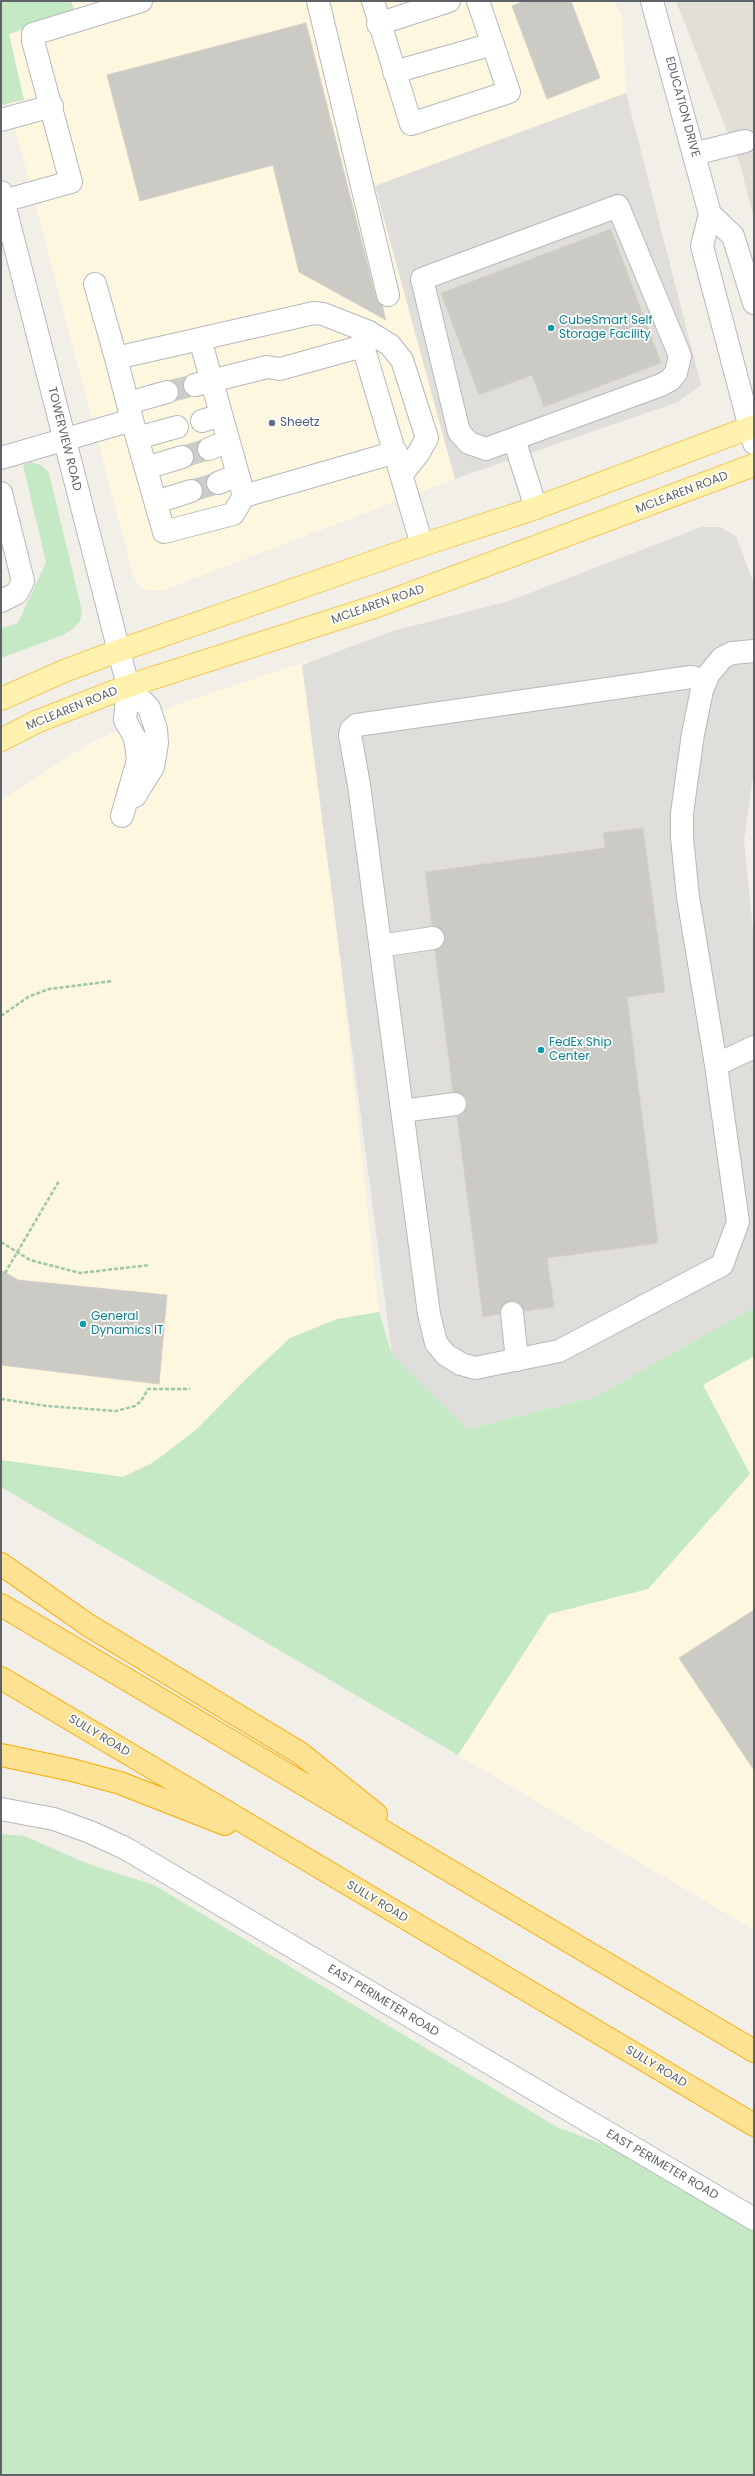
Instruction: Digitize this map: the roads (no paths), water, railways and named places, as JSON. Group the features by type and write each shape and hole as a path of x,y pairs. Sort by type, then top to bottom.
{"highway":[{"path":"1,1564 88,1625 300,1753 433,1861"},
{"path":"1,1605 754,2051"},
{"name":"SULLY ROAD","path":"1,1678 754,2125"},
{"path":"1,1755 72,1770 120,1783 300,1856"}],"main road":[{"path":"1,699 64,671 118,651 422,545 536,508 752,432"},
{"name":"MCLEAREN ROAD","path":"1,740 36,722 128,686 377,606 754,466"}],"street":[{"path":"2,196 71,182 52,106 33,41 33,34 141,1"},
{"path":"318,1 388,296"},
{"path":"373,1 378,24 411,124 509,92 478,1"},
{"path":"378,24 449,1"},
{"name":"EDUCATION DRIVE","path":"652,1 710,214 702,246 752,432"},
{"path":"394,72 493,44"},
{"path":"1,120 52,106"},
{"path":"694,154 745,141"},
{"name":"TOWERVIEW ROAD","path":"2,196 128,686"},
{"path":"618,206 680,356 680,365 670,380 661,385 514,439 486,449 469,443 459,432 422,279 618,206"},
{"path":"710,214 733,236 754,303"},
{"path":"95,284 164,532 233,514 244,496 396,452"},
{"path":"116,358 314,313 323,314 366,339 390,345 402,360 426,438 418,454 402,474"},
{"path":"200,339 204,382 218,445 238,475 244,496"},
{"path":"204,382 267,367 280,369 366,339"},
{"path":"366,339 422,545"},
{"path":"133,420 166,392"},
{"path":"1,458 64,438 133,420 177,427"},
{"path":"514,439 536,508"},
{"path":"146,468 182,457"},
{"path":"218,483 238,475"},
{"path":"156,502 191,491"},
{"path":"1,493 4,518 23,581 17,593 1,601"},
{"path":"706,681 691,677 357,725 352,730 350,735 430,1314 436,1343 446,1355 461,1364 475,1368 559,1351 722,1265 738,1222 716,1065 689,904 682,838 686,777 696,719 706,681 714,666 722,658 732,653 754,651"},
{"path":"128,686 149,708 156,729 157,743 153,767 122,816 138,760 135,738 125,720 128,686"},
{"path":"380,946 433,938"},
{"path":"716,1065 754,1046"},
{"path":"402,1111 455,1104"},
{"path":"512,1313 516,1360"},
{"name":"EAST PERIMETER ROAD","path":"1,1808 54,1819 90,1832 124,1848 754,2219"}],"tunnel":[{"path":"167,392 195,385"},
{"path":"182,457 209,449"},
{"path":"191,491 218,483"}],"place":[{"name":"CubeSmart Self Storage Facility","path":"551,328"},
{"name":"Sheetz","path":"272,423"},
{"name":"FedEx Ship Center","path":"541,1050"},
{"name":"General Dynamics IT","path":"83,1324"}]}
